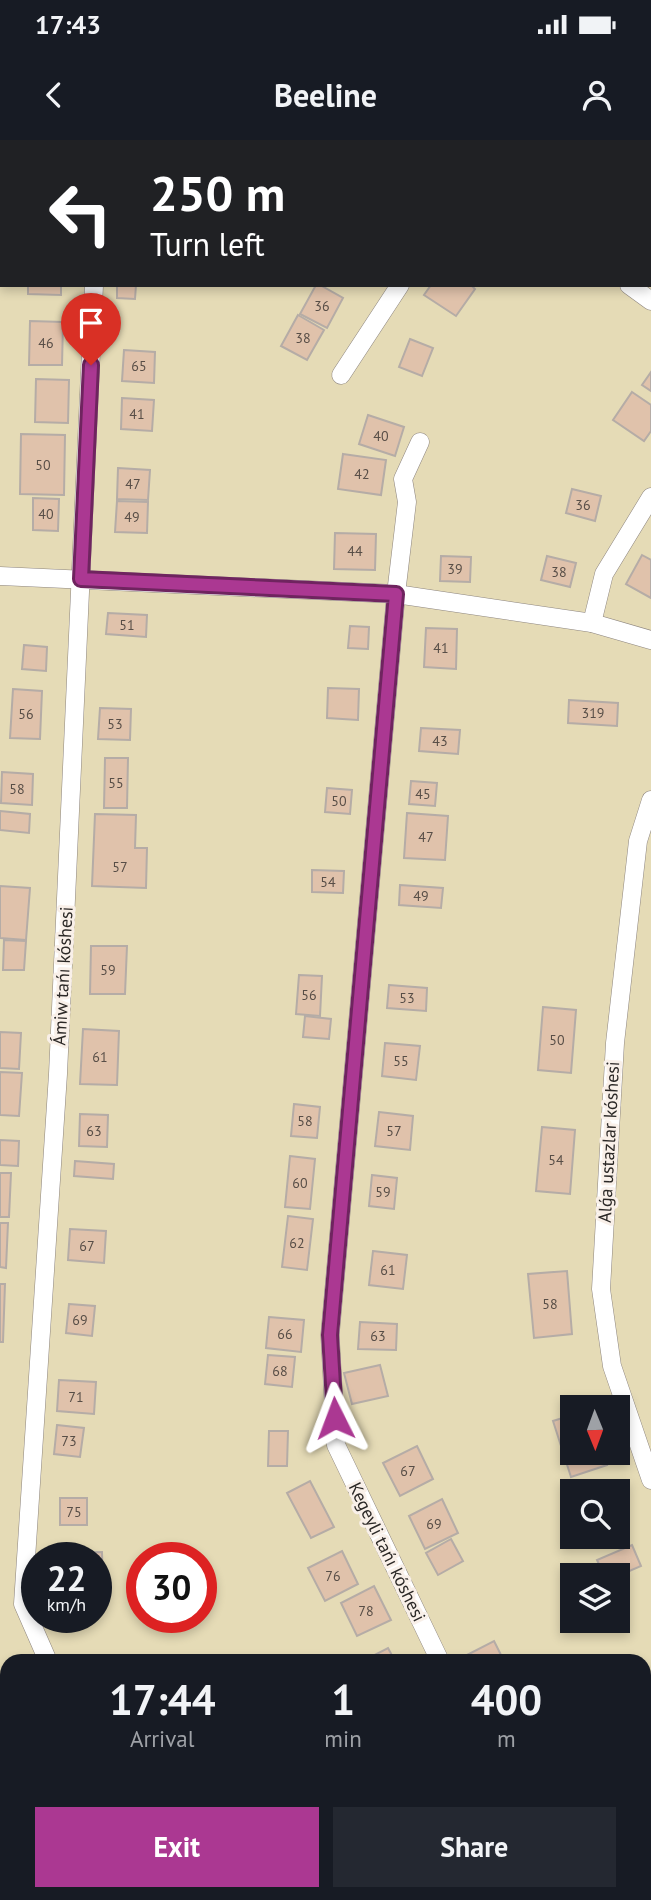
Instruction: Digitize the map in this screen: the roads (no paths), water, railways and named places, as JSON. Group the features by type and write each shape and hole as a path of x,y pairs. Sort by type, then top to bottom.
{"street":[{"name":"Ámiw tańı kóshesi","path":"45,1654 23,1604 58,1074 94,287"},
{"path":"341,375 399,287"},
{"path":"632,287 651,301"},
{"name":"Kegeyli tańı kóshesi","path":"419,442 403,479 407,502 396,594 330,1335 336,1445 437,1654"},
{"path":"592,623 604,573 651,497"},
{"path":"0,576 396,594 592,623 651,640"},
{"name":"Alǵa ustazlar kóshesi","path":"651,800 638,841 615,1043 601,1289 612,1366 651,1480"}]}
